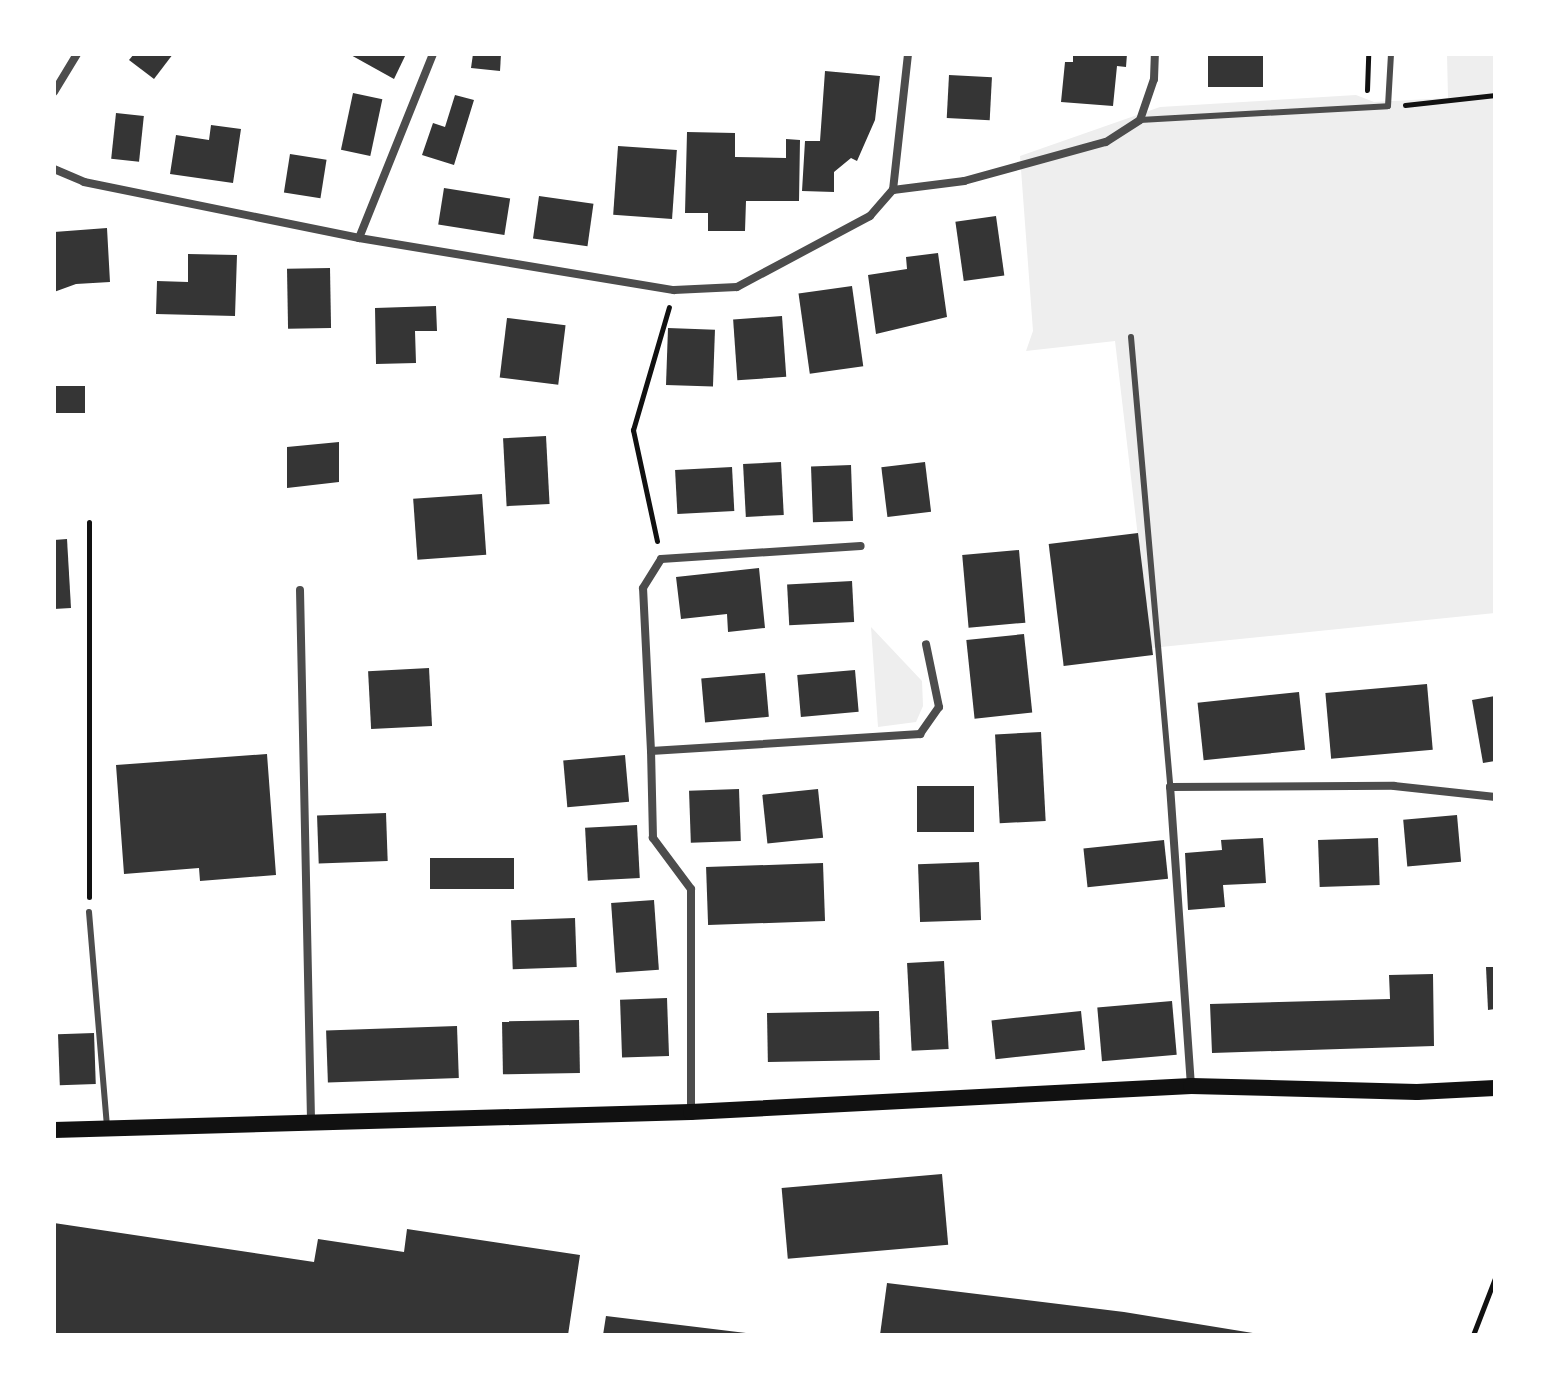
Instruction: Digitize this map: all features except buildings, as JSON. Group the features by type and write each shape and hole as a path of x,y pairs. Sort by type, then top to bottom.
{"main road":[{"path":"54,1130 691,1112 1191,1086 1417,1092 1495,1088"}],"street":[{"path":"54,92 75,58 85,54"},
{"path":"359,238 433,54"},
{"path":"54,169 84,182 359,238 674,290 737,287 870,216 893,190 908,54"},
{"path":"893,190 964,181 1106,142 1140,120 1154,79 1155,54"},
{"path":"691,1112 691,889 653,838 643,588 661,559 861,546"},
{"path":"300,590 311,1121"},
{"path":"651,751 920,734 939,707 926,644"},
{"path":"1191,1086 1170,787 1394,786 1495,797"}],"lane":[{"path":"1140,120 1388,106 1391,54"},
{"path":"1131,337 1170,787"},
{"path":"89,912 108,1129"}],"path":[{"path":"1366,107 1368,54"},
{"path":"1388,106 1495,95"},
{"path":"661,559 633,430 674,290"},
{"path":"89,522 89,912"},
{"path":"1473,1335 1495,1278"}],"shaded area":[{"path":"1447,54 1495,54 1495,613 1151,648 1115,341 1026,351 1033,331 1020,156 1160,107 1356,95 1374,102 1448,98"},
{"path":"871,627 922,681 923,706 916,722 878,727"}]}
